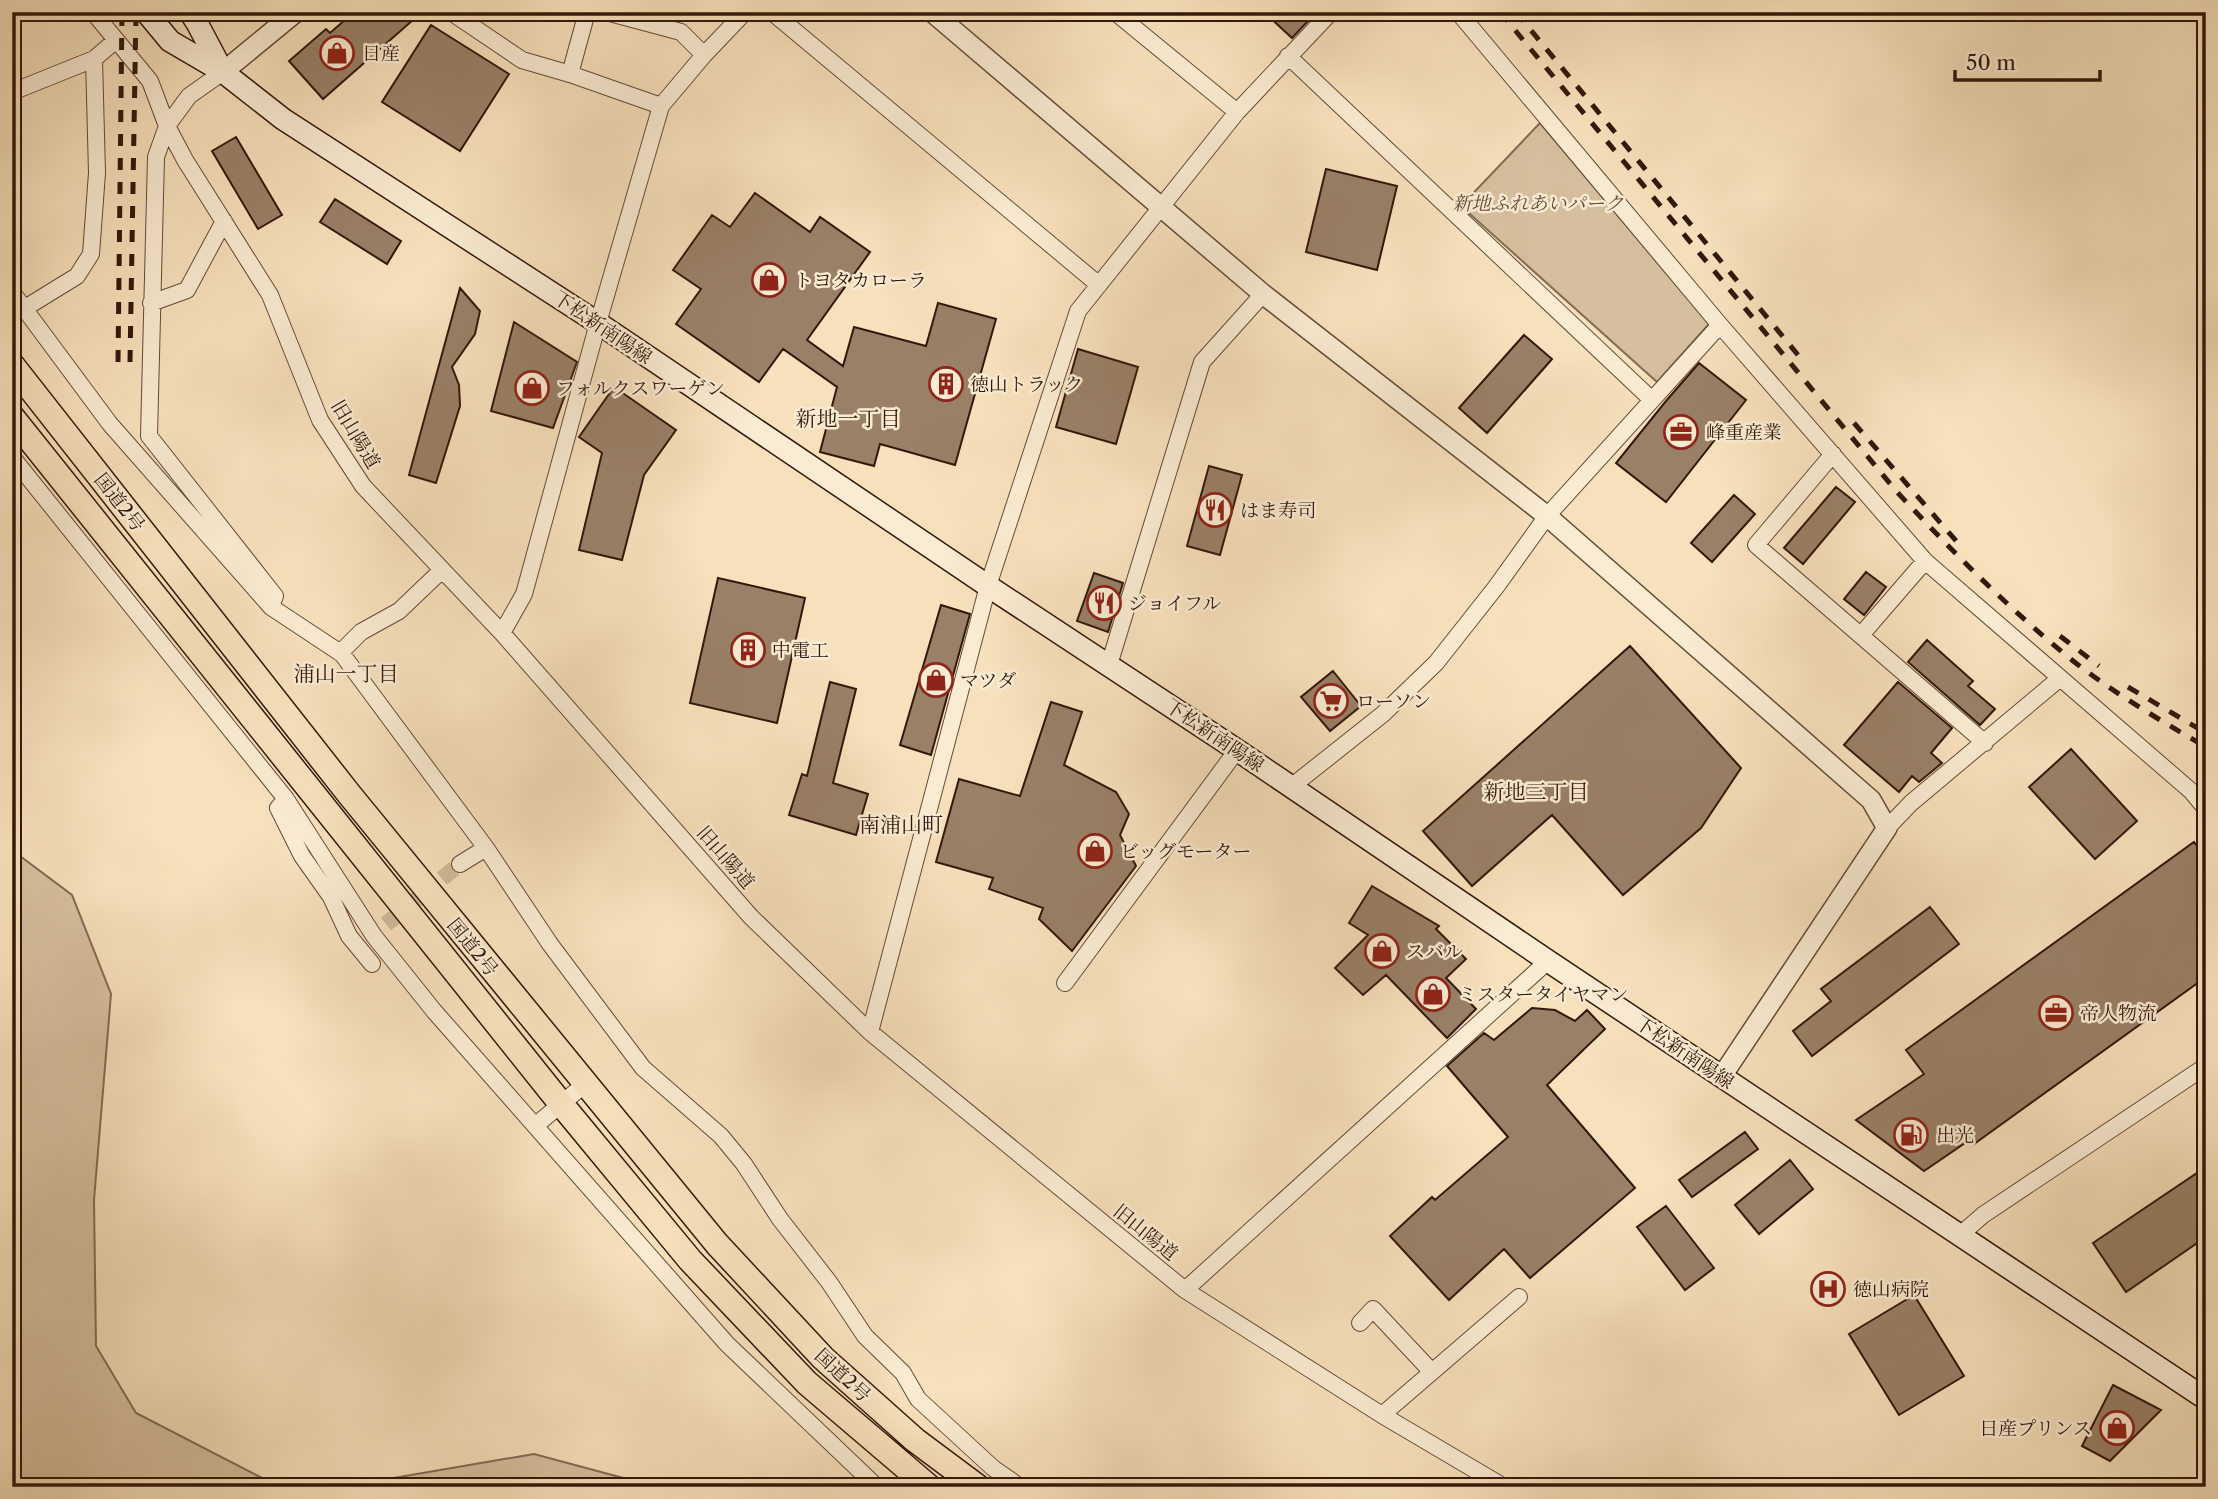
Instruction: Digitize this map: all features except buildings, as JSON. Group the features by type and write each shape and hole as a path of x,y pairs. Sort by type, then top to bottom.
{"highway":[{"name":"国道2号","path":"12,365 349,794 716,1244 823,1358 915,1440 978,1487"},
{"name":"国道2号","path":"12,417 562,1105 690,1260 807,1383 929,1487"}],"main road":[{"name":"下松新南陽線","path":"146,12 170,41 223,72 283,119 598,323 2206,1399"},
{"name":"下松新南陽線","path":"190,12 223,72"}],"street":[{"name":"旧山陽道","path":"93,12 150,81 167,126 185,160 270,295 320,421 363,486 502,633 751,917 870,1032 1185,1290 1382,1415 1504,1487"},
{"path":"271,607 275,596 149,436 156,157 167,126 189,96 223,72 296,12"},
{"path":"451,12 522,60 661,106"},
{"path":"570,74 587,12"},
{"path":"606,12 681,32 704,55"},
{"path":"502,633 524,594 661,106 745,12"},
{"path":"772,12 1099,285"},
{"path":"932,12 1263,294 1547,516 1871,800 1887,828"},
{"path":"1115,12 1237,112"},
{"path":"870,1032 988,586 1078,311 1237,112 1331,12"},
{"path":"1458,12 1720,325 1925,561 2191,791 2206,809"},
{"path":"12,92 94,60 115,41"},
{"path":"1288,56 1652,400"},
{"path":"25,308 77,276 91,254 97,173 94,60"},
{"path":"151,303 187,290 224,220"},
{"path":"12,292 110,424 271,607 340,653 486,848 550,944 643,1069 721,1136 829,1282 865,1336 903,1373 918,1399 993,1468 1020,1487"},
{"path":"1109,665 1202,362 1263,294"},
{"path":"1292,787 1383,714 1436,663 1547,516 1720,325"},
{"path":"1833,453 1755,545 1985,743"},
{"path":"12,457 286,799 374,936 434,1010 727,1344 877,1487"},
{"path":"1861,635 1925,561"},
{"path":"340,653 361,632 399,611 443,570"},
{"path":"1722,1076 1887,828 1912,803 2059,679"},
{"path":"1065,983 1237,750"},
{"path":"286,799 278,808 302,856 331,897 349,936 372,964"},
{"path":"460,864 486,848"},
{"path":"374,936 386,924"},
{"path":"1185,1290 1548,961"},
{"path":"1960,1235 1983,1215 2206,1066"},
{"path":"537,1125 585,1084"},
{"path":"1382,1415 1519,1297"},
{"path":"1360,1322 1373,1309 1431,1371"}],"green space":[{"name":"新地ふれあいパーク","path":"1540,123 1709,324 1657,382 1461,206"},
{"path":"12,850 72,895 111,994 94,1200 96,1346 136,1413 264,1479 376,1481 534,1454 657,1487 12,1487"}],"tunnel":[{"path":"386,924 460,864"}],"railway":[{"path":"118,362 122,12"},
{"path":"130,362 136,12"},
{"path":"1500,12 1897,492 1938,535 2044,637 2083,669 2206,747"},
{"path":"1516,12 1798,355"},
{"path":"1854,423 1957,542"},
{"path":"2060,636 2099,666"},
{"path":"2128,687 2206,733"}],"place":[{"name":"日産","path":"337,53"},
{"name":"トヨタカローラ","path":"769,280"},
{"name":"徳山トラック","path":"946,384"},
{"name":"フォルクスワーゲン","path":"532,388"},
{"name":"峰重産業","path":"1681,432"},
{"name":"はま寿司","path":"1215,510"},
{"name":"ジョイフル","path":"1104,603"},
{"name":"中電工","path":"748,650"},
{"name":"マツダ","path":"936,680"},
{"name":"ローソン","path":"1331,701"},
{"name":"ビッグモーター","path":"1095,851"},
{"name":"スバル","path":"1382,951"},
{"name":"ミスタータイヤマン","path":"1433,994"},
{"name":"帝人物流","path":"2056,1013"},
{"name":"出光","path":"1911,1135"},
{"name":"徳山病院","path":"1828,1289"},
{"name":"日産プリンス","path":"2117,1428"}],"district":[{"name":"新地一丁目","path":"848,419"},
{"name":"浦山一丁目","path":"346,674"},
{"name":"新地三丁目","path":"1536,792"},
{"name":"南浦山町","path":"901,825"}]}
